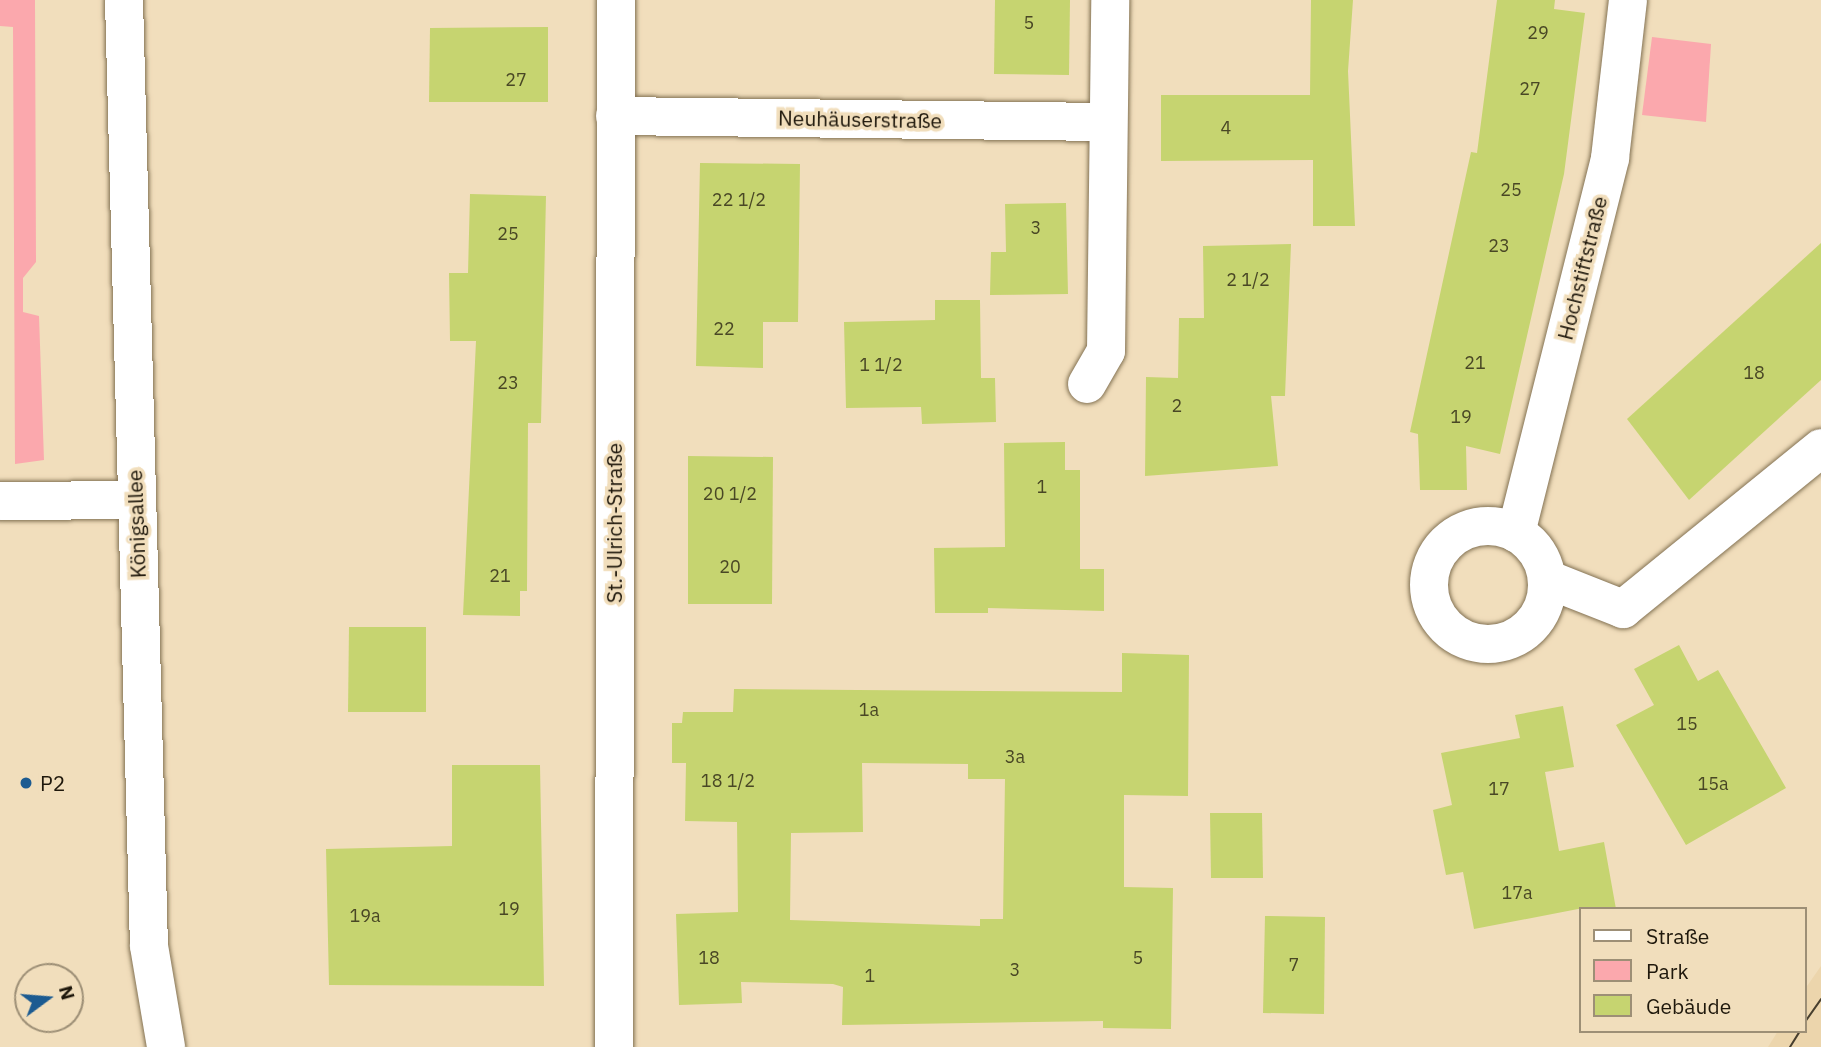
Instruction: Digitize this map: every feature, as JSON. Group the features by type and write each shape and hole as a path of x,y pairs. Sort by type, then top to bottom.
{"street":[{"name":"Königsallee","path":"124,0 135,500 149,946 166,1047"},
{"name":"St.-Ulrich-Straße","path":"614,1047 616,0"},
{"path":"1087,384 1106,351 1106,122 1110,0"},
{"name":"Hochstiftstraße","path":"1516,533 1610,158 1628,0"},
{"name":"Neuhäuserstraße","path":"615,116 1106,122"},
{"path":"1547,579 1623,609 1821,448"},
{"path":"0,501 135,500"},
{"path":"1478,527 1516,533 1542,560 1547,579 1539,617 1509,641 1470,642 1439,618 1430,580 1445,545 1478,527"}],"shaded area":[{"path":"1821,966 1821,1047 1768,1047 1777,1033 1807,1033 1807,986"}],"green space":[{"path":"0,0 35,0 36,262 23,278 23,312 39,316 44,460 15,464 13,27 0,26"},
{"path":"1652,37 1711,44 1706,122 1642,115"}],"building":[{"path":"995,0 1070,0 1069,75 994,74"},
{"path":"1311,0 1353,0 1348,71 1355,226 1313,226 1313,160 1161,161 1161,95 1310,95"},
{"path":"1497,0 1555,0 1554,9 1585,13 1564,174 1500,454 1466,446 1467,490 1420,490 1418,434 1410,432 1471,152 1477,153"},
{"path":"548,27 548,102 429,102 430,28"},
{"path":"700,163 800,164 798,322 763,322 763,368 696,366"},
{"path":"470,194 546,196 541,423 528,423 527,591 520,591 520,616 463,615 476,341 450,341 449,273 468,273"},
{"path":"1066,203 1068,294 990,295 991,252 1006,252 1005,204"},
{"path":"1821,243 1821,380 1689,500 1627,419"},
{"path":"1291,244 1285,396 1271,396 1278,466 1145,476 1146,377 1178,378 1179,318 1204,318 1203,246"},
{"path":"935,300 980,300 981,378 995,378 996,422 922,424 921,407 846,408 844,322 935,320"},
{"path":"1065,442 1065,470 1080,470 1080,569 1104,569 1104,611 988,608 988,613 935,613 934,548 1005,547 1004,443"},
{"path":"688,456 773,457 772,604 688,604"},
{"path":"349,627 426,627 426,712 348,712"},
{"path":"1679,645 1698,681 1718,670 1786,788 1686,845 1616,725 1654,705 1634,669"},
{"path":"1122,653 1189,655 1188,796 1124,795 1124,887 1173,888 1171,1029 1103,1028 1103,1021 842,1025 843,987 833,984 741,982 742,1003 679,1005 676,914 738,912 737,822 685,821 686,763 672,763 672,723 682,723 683,712 733,712 734,689 1122,692","holes":["862,763 968,764 968,779 1005,779 1003,919 980,919 980,926 790,920 791,833 863,832"]},
{"path":"1563,706 1574,767 1545,772 1559,851 1604,842 1616,907 1580,907 1474,929 1463,872 1446,875 1433,810 1452,805 1441,753 1520,738 1515,715"},
{"path":"452,765 540,765 544,986 329,985 326,849 452,846"},
{"path":"1210,813 1262,813 1263,878 1211,878"},
{"path":"1265,916 1325,917 1324,1014 1263,1013"}],"tram line":[{"path":"1807,1019 1821,999"},
{"path":"1790,1047 1799,1033"}],"place":[{"name":"P2","path":"26,783"}]}
